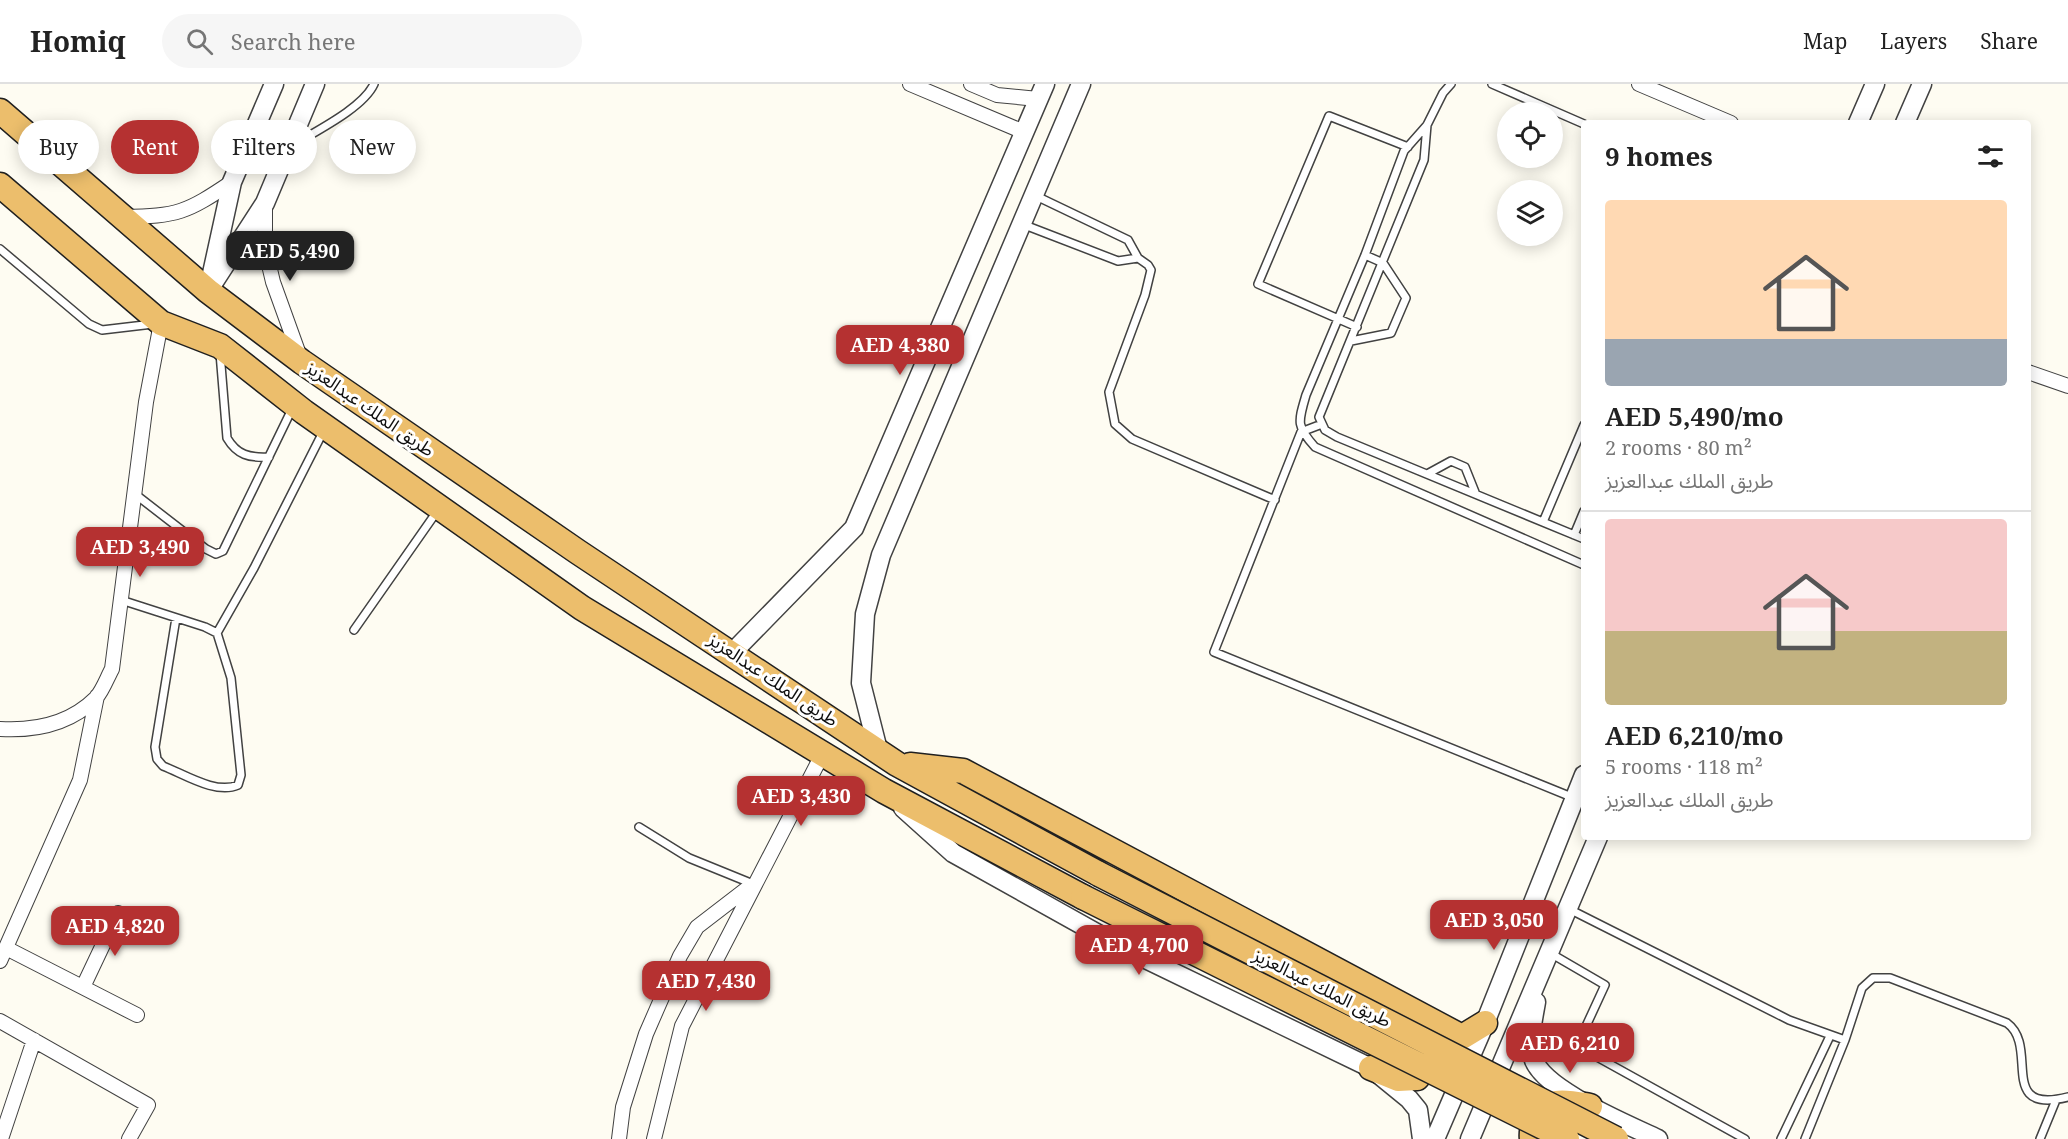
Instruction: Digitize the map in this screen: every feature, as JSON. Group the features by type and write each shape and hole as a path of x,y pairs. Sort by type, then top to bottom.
{"highway":[{"name":"طريق الملك عبدالعزيز","path":"0,111 208,291 302,362 578,552 888,757 1099,874 1616,1139"},
{"name":"طريق الملك عبدالعزيز","path":"0,185 161,323 220,346 294,404 582,608 822,755 884,791 1083,897 1567,1139"},
{"path":"888,757 963,771 1407,1009 1462,1036 1485,1023"},
{"path":"1371,1068 1398,1079 1417,1078 1429,1065 1432,1059 1431,1034 1407,1009"},
{"path":"1532,1139 1531,1131 1540,1110 1558,1100 1590,1106"}],"street":[{"path":"208,291 232,182 274,84"},
{"path":"300,120 315,84"},
{"path":"910,84 1024,132"},
{"path":"732,652 854,528 1042,92 997,95 972,84"},
{"path":"888,757 861,682 864,614 881,555 1081,84"},
{"path":"1639,84 1724,120"},
{"path":"1859,120 1875,84"},
{"path":"1906,120 1922,84"},
{"path":"208,291 265,203 277,174"},
{"path":"122,217 167,216 181,213 232,182"},
{"path":"265,203 265,248 273,282 302,362"},
{"path":"0,961 80,780 98,696 112,669 146,402 161,323"},
{"path":"2031,373 2068,386"},
{"path":"0,729 30,730 75,715 98,696"},
{"path":"654,1139 682,1026 753,884 822,755"},
{"path":"1435,1139 1485,1023 1581,782"},
{"path":"884,791 953,853 1125,949 1371,1068 1409,1099 1418,1110 1422,1139"},
{"path":"1470,1139 1597,840"},
{"path":"619,1139 623,1107 646,1034 680,957 697,927 753,884"},
{"path":"83,987 118,913"},
{"path":"6,948 137,1015"},
{"path":"1542,972 1531,1032 1533,1059 1548,1080 1590,1106 1658,1139"},
{"path":"0,1021 148,1105 129,1139"},
{"path":"1,1139 34,1040"}],"lane":[{"path":"317,130 370,94 374,84"},
{"path":"1451,84 1443,93 1427,125 1408,147 1306,395 1299,419 1301,432 1214,652 1574,798"},
{"path":"1492,84 1581,123"},
{"path":"1357,327 1258,284 1329,116 1408,147"},
{"path":"1427,125 1424,160 1319,417 1325,430 1337,437 1475,492 1581,538"},
{"path":"1034,195 1128,240 1138,258 1148,265 1150,275 1109,393 1115,424 1132,439 1275,500"},
{"path":"1022,224 1118,261 1138,258"},
{"path":"0,249 89,324 102,330 161,323"},
{"path":"1351,340 1391,333 1406,298 1383,263 1365,255"},
{"path":"220,346 226,438 233,449 242,454 269,457"},
{"path":"135,494 216,554 223,551 294,404"},
{"path":"1301,432 1322,424"},
{"path":"176,618 155,747 157,759 163,766 220,788 231,788 238,785 241,775 231,678 216,633 254,568 326,427"},
{"path":"1301,432 1315,447 1581,564"},
{"path":"1543,522 1581,432"},
{"path":"1429,473 1451,461 1465,467 1475,492"},
{"path":"354,630 439,507"},
{"path":"1574,535 1581,518"},
{"path":"121,600 216,633"},
{"path":"639,827 689,858 753,884"},
{"path":"1568,909 1789,1020 1845,1040"},
{"path":"1550,953 1605,985 1581,1037 1588,1052 1745,1139"},
{"path":"1805,1139 1845,1040 1862,988 1874,978 1890,978 2014,1029 2020,1042 2024,1087 2030,1095 2040,1099 2056,1100 2068,1097"},
{"path":"1781,1139 1830,1035"},
{"path":"2040,1139 2056,1100"}]}
